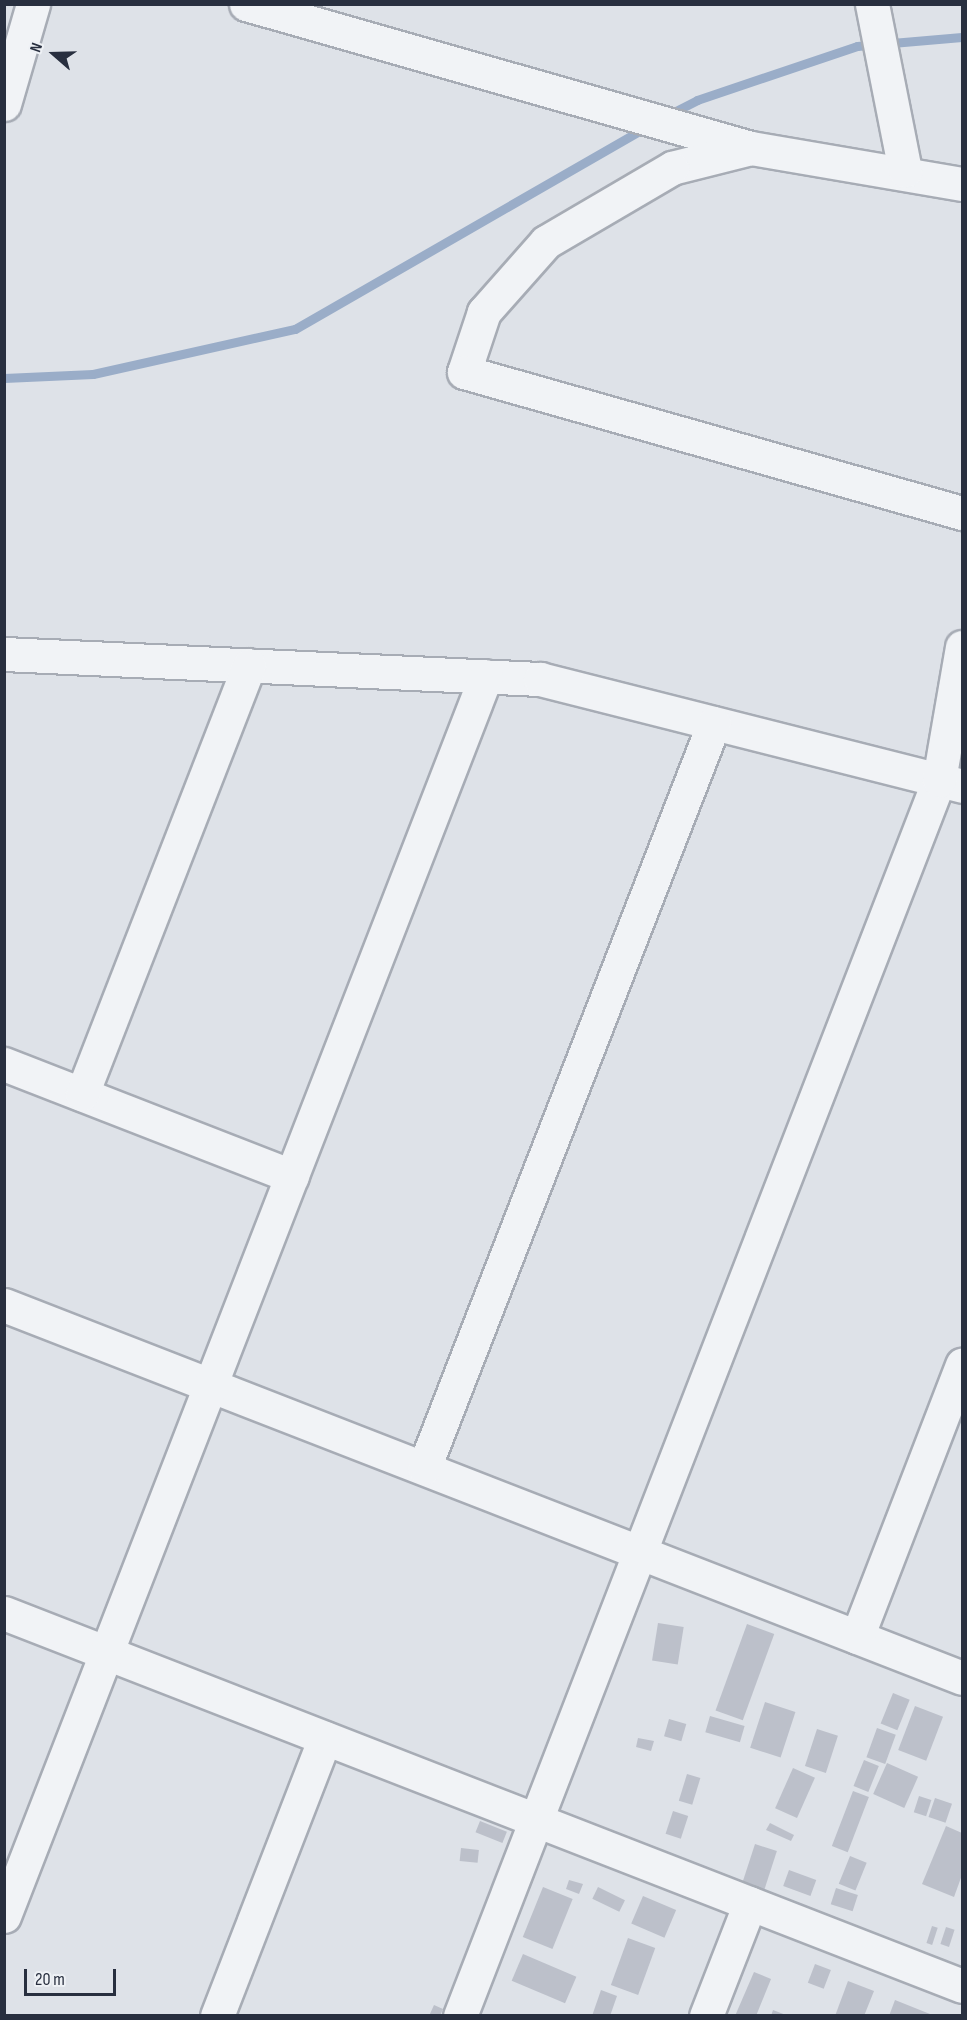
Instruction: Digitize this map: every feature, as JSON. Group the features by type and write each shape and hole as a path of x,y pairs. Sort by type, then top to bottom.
{"street":[{"path":"4,104 33,4"},
{"path":"246,4 751,148 905,171 963,184"},
{"path":"874,14 905,171"},
{"path":"751,148 672,168 546,242 484,312 464,372 963,513"},
{"path":"460,2016 640,1552 951,783 963,647"},
{"path":"6,658 249,665 540,679 951,783"},
{"path":"82,1094 249,665"},
{"path":"4,1916 12,1875 107,1653 486,676"},
{"path":"424,1468 714,723"},
{"path":"4,1064 292,1176"},
{"path":"4,1305 963,1678"},
{"path":"857,1637 963,1365"},
{"path":"4,1613 963,1986"},
{"path":"217,2016 325,1738"},
{"path":"706,2016 750,1903"}],"building":[{"path":"658,1623 684,1627 678,1665 652,1661"},
{"path":"747,1624 774,1634 743,1720 716,1710"},
{"path":"893,1693 910,1700 897,1730 881,1724"},
{"path":"765,1702 795,1712 781,1758 750,1748"},
{"path":"915,1706 943,1717 926,1761 898,1750"},
{"path":"710,1716 745,1726 740,1742 705,1732"},
{"path":"669,1719 686,1724 681,1741 664,1736"},
{"path":"877,1728 896,1735 885,1764 866,1757"},
{"path":"817,1729 838,1736 826,1773 805,1766"},
{"path":"638,1738 654,1741 651,1751 636,1747"},
{"path":"864,1760 879,1766 868,1792 854,1786"},
{"path":"887,1763 918,1777 904,1808 873,1794"},
{"path":"793,1768 815,1778 797,1818 775,1808"},
{"path":"687,1774 700,1778 692,1805 679,1801"},
{"path":"853,1791 869,1797 848,1852 832,1846"},
{"path":"919,1796 931,1800 926,1816 914,1812"},
{"path":"935,1798 952,1804 946,1823 928,1817"},
{"path":"673,1811 688,1816 681,1839 666,1834"},
{"path":"480,1821 507,1832 502,1843 476,1832"},
{"path":"770,1823 794,1835 791,1841 766,1830"},
{"path":"946,1826 962,1833 962,1875 954,1897 922,1884"},
{"path":"755,1844 777,1851 763,1893 741,1886"},
{"path":"461,1848 479,1850 478,1863 460,1861"},
{"path":"850,1856 867,1863 855,1891 839,1884"},
{"path":"789,1870 816,1880 810,1896 783,1886"},
{"path":"569,1880 583,1884 579,1894 566,1889"},
{"path":"543,1887 573,1899 552,1949 523,1937"},
{"path":"598,1887 625,1900 619,1912 592,1899"},
{"path":"836,1888 858,1895 853,1911 831,1904"},
{"path":"643,1896 676,1910 664,1938 631,1924"},
{"path":"932,1926 938,1928 932,1945 926,1943"},
{"path":"946,1927 955,1930 949,1947 940,1944"},
{"path":"628,1938 655,1948 638,1995 611,1985"},
{"path":"523,1954 576,1977 565,2003 512,1981"},
{"path":"815,1964 831,1970 824,1989 808,1983"},
{"path":"754,1972 771,1979 756,2016 735,2016"},
{"path":"848,1981 874,1991 864,2016 835,2016"},
{"path":"601,1990 617,1996 610,2016 592,2016"},
{"path":"895,2000 930,2014 930,2016 889,2016"},
{"path":"434,2005 443,2009 440,2016 429,2016"},
{"path":"773,2010 786,2015 786,2016 771,2016"}],"waterway":[{"path":"668,115 697,100 857,46 962,37"},
{"path":"4,378 93,374 295,329 645,128"}]}
